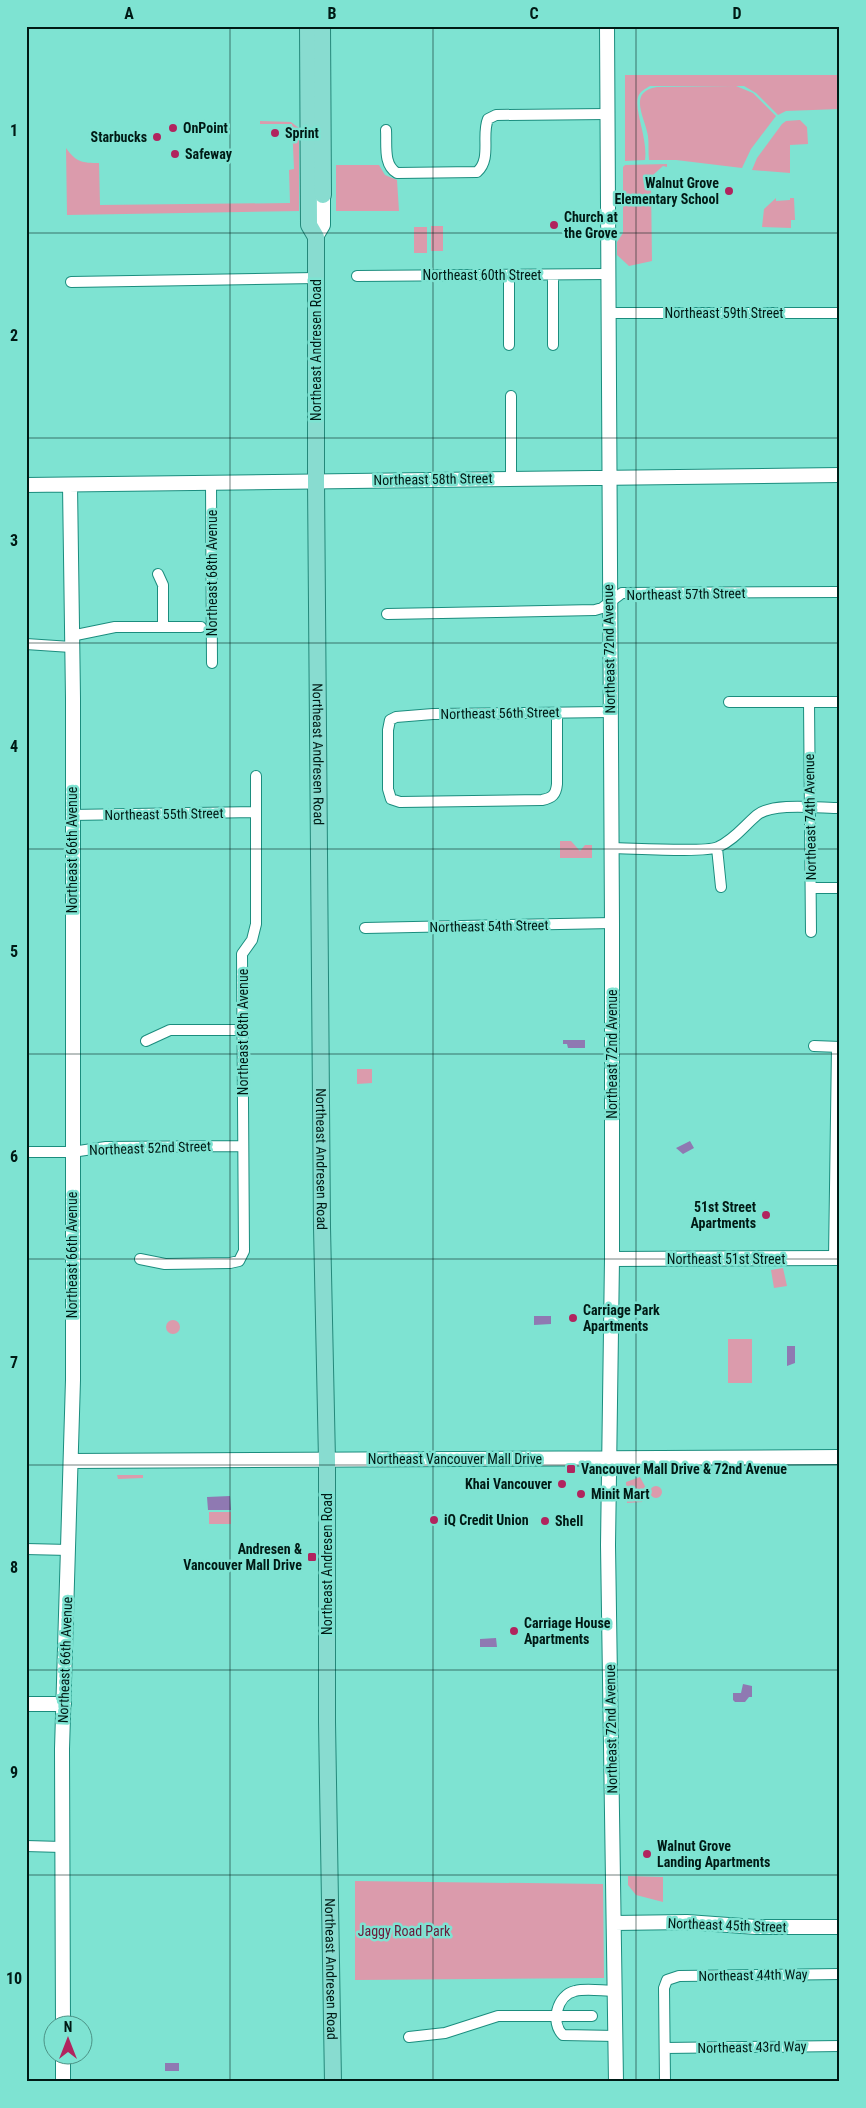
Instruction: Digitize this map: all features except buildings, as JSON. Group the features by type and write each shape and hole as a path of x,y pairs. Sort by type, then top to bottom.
{"main road":[{"name":"Northeast Andresen Road","path":"308,26 309,226 316,237 322,1218 327,1460 327,1722 333,2082"},
{"name":"Northeast Andresen Road","path":"322,26 323,195"}],"street":[{"name":"Northeast 72nd Avenue","path":"606,26 608,602 612,923 612,1259 608,1545 616,2082"},
{"path":"386,130 388,163 392,171 397,173 477,172 482,168 485,161 485,126 488,119 496,115 606,114"},
{"name":"Northeast Andresen Road","path":"316,237 323,226 323,195"},
{"name":"Northeast 60th Street","path":"357,276 607,274"},
{"path":"509,275 509,345"},
{"path":"553,275 553,344"},
{"path":"70,282 316,278"},
{"name":"Northeast 59th Street","path":"607,313 840,312"},
{"path":"511,396 511,478"},
{"name":"Northeast 58th Street","path":"26,485 840,474"},
{"name":"Northeast 68th Avenue","path":"211,483 212,663"},
{"name":"Northeast 66th Avenue","path":"63,2016 62,1847 64,1704 71,1462 72,815 70,485"},
{"path":"158,574 163,585 163,627"},
{"name":"Northeast 57th Street","path":"387,614 595,610 622,594 840,592"},
{"path":"26,644 71,641 115,627 201,627"},
{"path":"729,702 840,702"},
{"name":"Northeast 74th Avenue","path":"809,702 811,932"},
{"name":"Northeast 56th Street","path":"557,713 557,784 554,795 542,800 400,802 391,799 388,789 388,725 390,720 396,717 433,714 610,712"},
{"name":"Northeast 68th Avenue","path":"140,1259 165,1264 239,1261 244,1251 242,954 252,940 256,924 256,776"},
{"path":"611,848 717,848 732,838 758,814 775,809 840,808"},
{"name":"Northeast 55th Street","path":"72,815 256,812"},
{"path":"717,848 721,887"},
{"path":"811,888 840,888"},
{"name":"Northeast 54th Street","path":"365,928 612,923"},
{"path":"146,1041 170,1030 242,1030"},
{"path":"814,1046 838,1046 837,1258"},
{"name":"Northeast 52nd Street","path":"26,1152 72,1152 106,1147 244,1146"},
{"name":"Northeast 51st Street","path":"612,1259 837,1258"},
{"name":"Northeast Vancouver Mall Drive","path":"71,1462 840,1457"},
{"path":"26,1549 69,1550"},
{"path":"26,1704 64,1704"},
{"path":"26,1846 62,1847"},
{"name":"Northeast 45th Street","path":"614,1923 687,1922 756,1928 840,1926"},
{"name":"Northeast 44th Way","path":"665,2048 664,1988 667,1980 679,1976 840,1974"},
{"path":"614,1991 572,1991 565,1996 556,2016 557,2030 564,2035 616,2036"},
{"path":"409,2037 445,2033 498,2016 592,2016"},
{"name":"Northeast 43rd Way","path":"665,2048 840,2046"},
{"path":"665,2048 665,2082"},
{"path":"63,2066 63,2082"}],"green space":[{"path":"625,75 840,75 840,109 786,111 778,115 756,93 744,86 650,86 640,93 637,103 645,143 645,160 625,161"},
{"path":"736,86 753,93 776,116 751,149 742,168 676,160 649,160 648,136 640,106 643,94 657,87"},
{"path":"800,120 807,127 808,144 790,145 790,173 752,170 757,158 782,124 786,121"},
{"path":"260,121 291,122 299,128 299,211 67,215 66,148 80,161 99,163 100,205 290,203 289,170 294,169 292,124 260,124"},
{"path":"667,164 667,167 663,166 654,174 651,182 652,261 629,266 617,255 617,242 623,233 623,167 625,165"},
{"path":"336,165 379,165 385,175 397,180 399,211 336,211"},
{"path":"776,198 776,201 794,198 795,220 791,220 791,228 762,227 764,209"},
{"path":"431,226 443,226 443,251 431,251"},
{"path":"414,227 427,227 427,253 414,253"},
{"path":"560,841 571,841 580,851 585,845 592,845 592,858 560,858"},
{"path":"357,1069 372,1069 372,1083 357,1084"},
{"path":"783,1268 787,1286 774,1288 771,1270"},
{"path":"173,1320 178,1322 180,1327 178,1332 173,1334 168,1332 166,1327 168,1322"},
{"path":"728,1339 752,1339 752,1383 728,1383"},
{"path":"117,1475 143,1475 143,1478 118,1479"},
{"path":"640,1477 646,1488 642,1502 627,1503 626,1482"},
{"path":"654,1486 658,1486 662,1492 658,1498 654,1498 650,1494 650,1490"},
{"path":"209,1512 231,1512 231,1524 209,1524"},
{"path":"628,1876 663,1877 663,1902 636,1895 628,1885"},
{"name":"Jaggy Road Park","path":"355,1881 603,1884 604,1978 355,1980"}],"shaded area":[{"path":"563,1040 585,1040 585,1048 568,1048 567,1044 563,1044"},
{"path":"690,1141 694,1148 683,1154 676,1148"},
{"path":"534,1316 551,1316 551,1324 534,1325"},
{"path":"787,1346 795,1346 795,1363 787,1366"},
{"path":"230,1496 231,1510 208,1510 207,1497"},
{"path":"496,1638 497,1647 480,1647 480,1639"},
{"path":"743,1684 752,1686 752,1697 749,1697 745,1702 735,1702 733,1700 733,1693 741,1693"},
{"path":"165,2063 179,2063 179,2071 165,2071"}],"place":[{"name":"OnPoint","path":"173,128"},
{"name":"Sprint","path":"275,133"},
{"name":"Starbucks","path":"157,137"},
{"name":"Safeway","path":"175,154"},
{"name":"Walnut Grove Elementary School","path":"729,191"},
{"name":"Church at the Grove","path":"554,225"},
{"name":"51st Street Apartments","path":"766,1215"},
{"name":"Carriage Park Apartments","path":"573,1318"},
{"name":"Vancouver Mall Drive & 72nd Avenue","path":"571,1469"},
{"name":"Khai Vancouver","path":"562,1484"},
{"name":"Minit Mart","path":"581,1494"},
{"name":"iQ Credit Union","path":"434,1520"},
{"name":"Shell","path":"545,1521"},
{"name":"Andresen & Vancouver Mall Drive","path":"312,1557"},
{"name":"Carriage House Apartments","path":"514,1631"},
{"name":"Walnut Grove Landing Apartments","path":"647,1854"}]}
